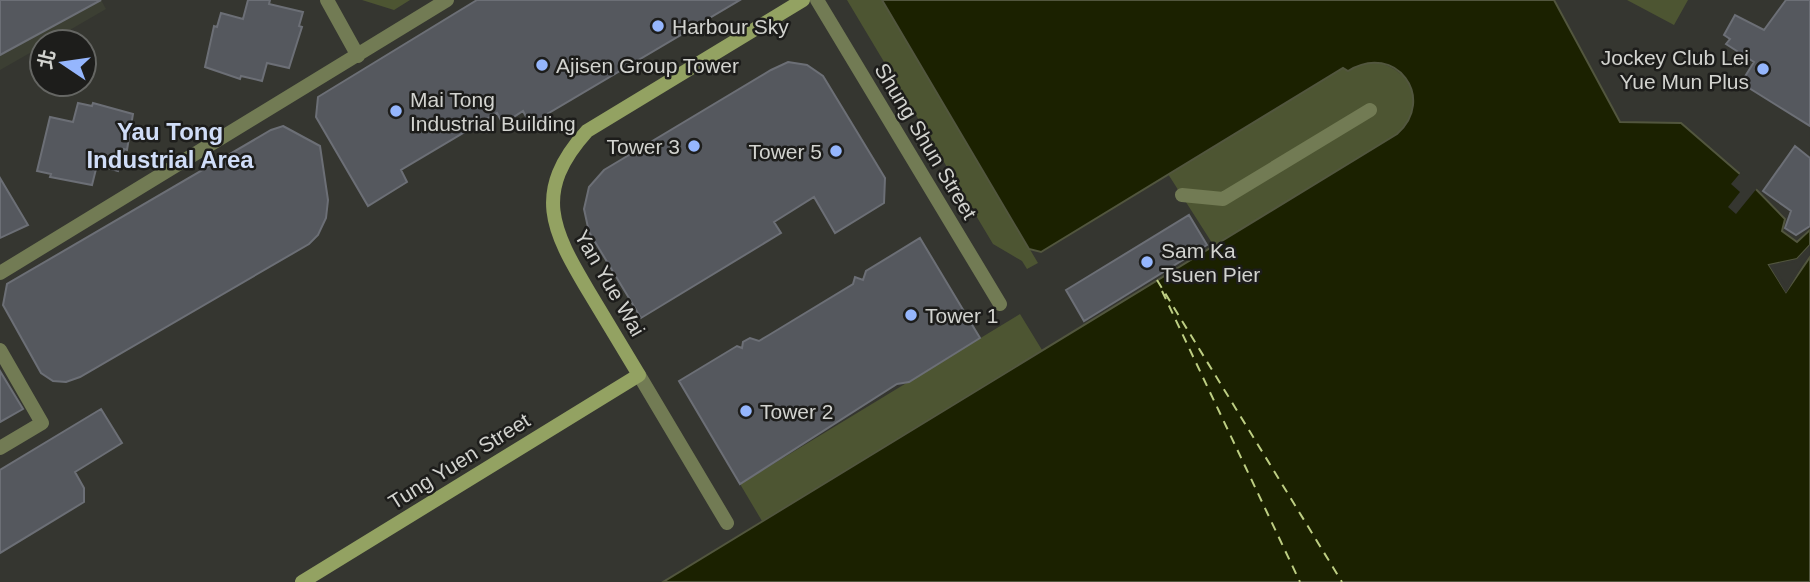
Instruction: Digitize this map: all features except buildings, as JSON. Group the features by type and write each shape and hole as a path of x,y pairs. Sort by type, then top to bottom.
{"street":[{"path":"327,0 358,56"},
{"path":"0,274 447,0"},
{"name":"Yan Yue Wai","path":"727,523 561,245 553,205 563,164 587,131 803,0"},
{"name":"Shung Shun Street","path":"817,0 1000,304"},
{"path":"1182,195 1223,199 1370,110"},
{"path":"0,350 42,423 0,448"},
{"name":"Tung Yuen Street","path":"302,582 639,375"}],"shaded area":[{"path":"0,0 101,0 106,9 73,28 28,28 28,54 0,70"},
{"path":"362,0 410,0 394,10"},
{"path":"847,0 882,0 1038,263 1027,269 1022,261 993,244"},
{"path":"882,0 1554,0 1620,122 1681,123 1748,181 1785,219 1782,231 1797,242 1810,230 1810,245 1797,259 1769,265 1786,292 1810,257 1810,582 663,582 1397,134 1408,120 1413,105 1412,91 1406,78 1395,69 1382,63 1366,64 1348,71 1343,68 1041,252 1029,249"},
{"path":"1627,0 1688,0 1674,25"},
{"path":"1376,62 1400,73 1412,91 1412,113 1406,124 1397,134 1214,246 1168,174 1343,67 1348,71 1365,63"},
{"path":"1020,314 1042,350 762,521 740,484"}],"pier":[{"path":"1742,171 1758,187 1736,214 1728,207 1740,192 1731,184"},
{"path":"1810,245 1810,250 1799,261 1774,267 1786,286 1810,253 1786,293 1769,265 1797,259"}],"ferry route":[{"path":"1157,280 1342,582"},
{"path":"1162,291 1300,582"}],"place":[{"name":"Harbour Sky","path":"658,26"},
{"name":"Ajisen Group Tower","path":"542,65"},
{"name":"Jockey Club Lei Yue Mun Plus","path":"1763,69"},
{"name":"Mai Tong Industrial Building","path":"396,111"},
{"name":"Tower 3","path":"694,146"},
{"name":"Tower 5","path":"836,151"},
{"name":"Sam Ka Tsuen Pier","path":"1147,262"},
{"name":"Tower 1","path":"911,315"},
{"name":"Tower 2","path":"746,411"}],"district":[{"name":"Yau Tong Industrial Area","path":"170,145"}]}
